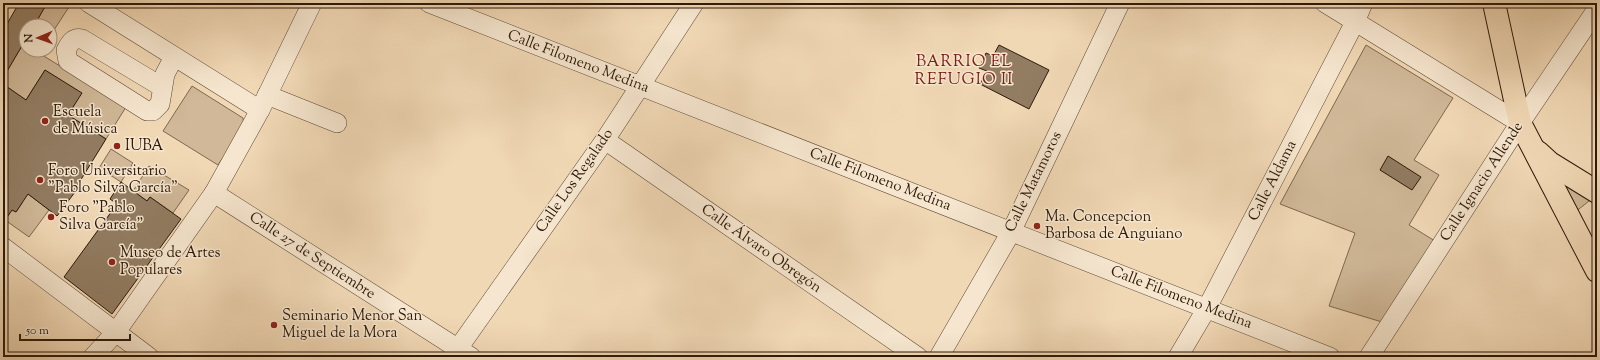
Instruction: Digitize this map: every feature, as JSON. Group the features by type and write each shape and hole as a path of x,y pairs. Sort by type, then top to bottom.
{"main road":[{"path":"1494,3 1520,122 1543,160 1597,271"},
{"path":"1543,160 1597,192"}],"street":[{"path":"89,3 174,57 202,72 264,102 337,123"},
{"path":"93,357 116,332 214,193 264,102 312,3"},
{"name":"Calle Filomeno Medina","path":"429,3 1330,357"},
{"name":"Calle Los Regalado","path":"460,354 605,140 694,3"},
{"name":"Calle Matamoros","path":"939,357 1011,232 1120,3"},
{"path":"1325,3 1520,122"},
{"name":"Calle Aldama","path":"1178,357 1207,308 1355,22 1363,3"},
{"name":"Calle Ignacio Allende","path":"1369,357 1520,122 1597,9"},
{"path":"162,86 82,39 77,38 72,40 66,50 68,61 147,111 153,110 160,104 165,74 174,57"},
{"name":"Calle Álvaro Obregón","path":"605,140 918,357"},
{"name":"Calle 27 de Septiembre","path":"214,193 460,354"},
{"path":"3,247 149,357"}],"shaded area":[{"path":"47,3 63,3 69,7 58,24 58,18 39,18"},
{"path":"1366,45 1453,98 1414,160 1439,175 1409,225 1435,241 1382,322 1329,306 1355,233 1280,204"},
{"path":"18,53 18,58 47,58 126,107 106,139 68,115 81,93 45,70 26,100 3,84 3,78"},
{"path":"192,86 243,118 244,127 218,165 163,131"},
{"path":"111,149 133,163 121,182 99,168"},
{"path":"149,166 189,190 173,213 150,197 147,201 133,191"},
{"path":"1547,166 1594,197 1574,213"},
{"path":"3,175 49,210 29,237 5,220 12,210 16,212 22,203"}],"building":[{"path":"19,3 47,3 39,18 18,18 18,53 3,78 3,31"},
{"path":"999,45 1049,70 1029,109 980,84 987,71 979,68 986,53 993,56"},
{"path":"45,70 82,93 68,115 106,139 77,186 78,188 57,216 28,194 16,212 12,210 3,223 3,84 26,100"},
{"path":"1388,156 1421,177 1412,190 1380,170"},
{"name":"Museo de Artes Populares","path":"121,182 147,201 150,197 181,219 112,314 64,277 117,204 110,199"}],"place":[{"name":"Escuela de Música","path":"45,121"},
{"name":"IUBA","path":"117,146"},
{"name":"Foro Universitario \"Pablo Silva García\"","path":"40,180"},
{"name":"Foro \"Pablo Silva García\"","path":"51,217"},
{"name":"Ma. Concepcion Barbosa de Anguiano","path":"1037,226"},
{"name":"Museo de Artes Populares","path":"112,262"},
{"name":"Seminario Menor San Miguel de la Mora","path":"274,325"}],"district":[{"name":"BARRIO EL REFUGIO II","path":"964,71"}]}
